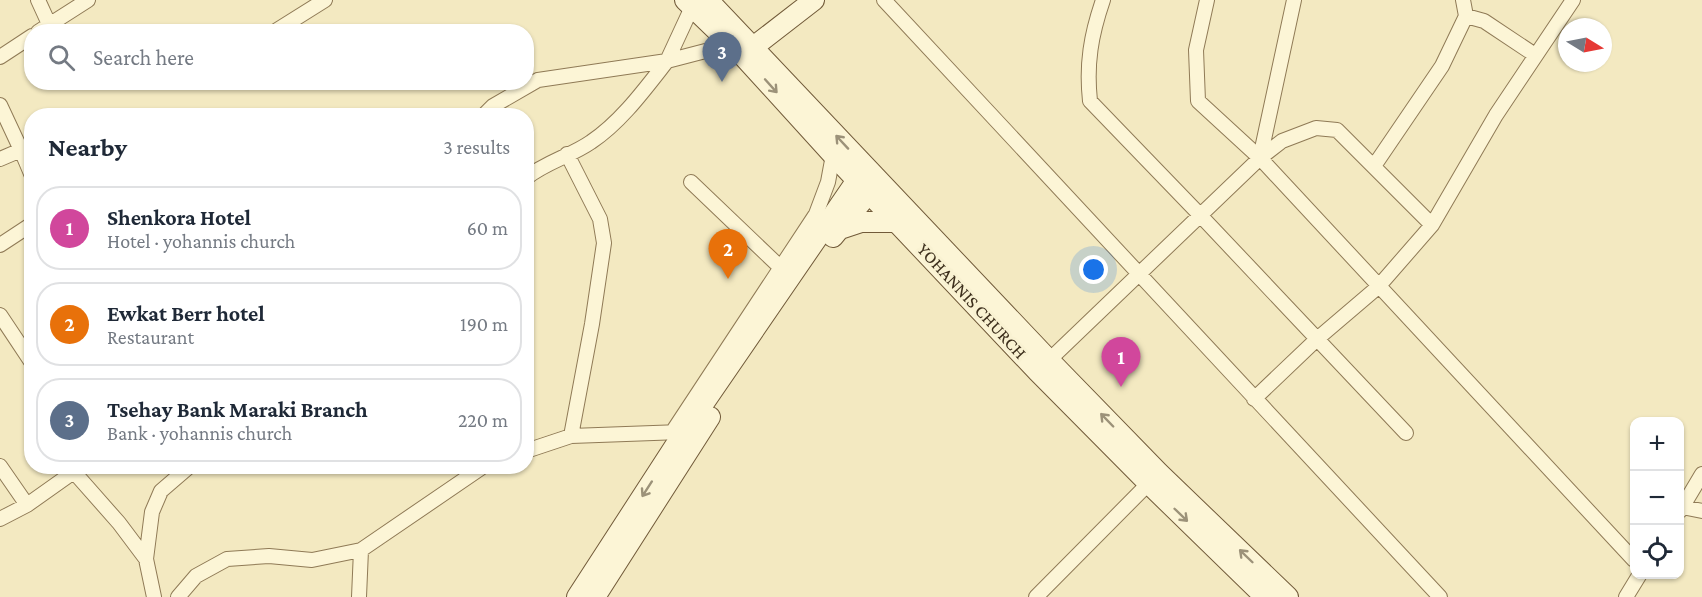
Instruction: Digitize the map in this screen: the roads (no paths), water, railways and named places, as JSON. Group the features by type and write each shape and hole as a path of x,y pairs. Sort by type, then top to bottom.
{"street":[{"path":"38,0 43,24"},
{"path":"50,24 88,0"},
{"path":"287,24 325,0"},
{"path":"747,50 814,0"},
{"path":"884,0 1440,597"},
{"path":"1103,0 1090,46 1087,76 1090,101 1406,433"},
{"path":"1207,0 1196,50 1198,101 1260,158 1630,555"},
{"path":"1260,158 1294,0"},
{"path":"1374,166 1442,66 1466,16 1462,0"},
{"path":"1254,399 1317,339 1378,287 1432,225 1496,115 1574,0"},
{"path":"534,173 590,143 606,130 644,90 667,61 696,2 747,50 1043,366 1154,478 1265,597"},
{"path":"1466,16 1484,21 1535,55"},
{"path":"534,82 667,61 717,48 732,35"},
{"path":"0,57 24,41"},
{"name":"YOHANNIS CHURCH","path":"747,50 833,155 868,181 898,222 1043,366"},
{"path":"491,108 521,90"},
{"path":"0,105 24,157"},
{"path":"1043,366 1260,158 1282,141 1316,128 1337,130 1432,225"},
{"path":"0,159 21,150"},
{"path":"567,154 600,219 604,243 592,324 570,436"},
{"path":"596,597 686,431 781,268 816,214 828,182 833,155"},
{"path":"686,431 837,230 868,181"},
{"path":"577,597 686,431 868,181"},
{"path":"691,182 781,268"},
{"path":"837,230 861,222 898,222"},
{"path":"0,245 24,229"},
{"path":"0,315 24,351"},
{"path":"534,448 570,436 686,431"},
{"path":"0,466 27,505"},
{"path":"0,519 27,505 71,474"},
{"path":"82,474 146,560"},
{"path":"154,597 146,560 152,512 161,491 181,474"},
{"path":"178,597 196,576 227,559 269,556 312,560 361,550 472,474"},
{"path":"1684,504 1702,474"},
{"path":"1036,597 1154,478"},
{"path":"1154,478 1288,597"},
{"path":"1684,509 1702,511"},
{"path":"359,597 361,550"},
{"path":"1626,597 1637,579"}],"place":[{"name":"Tsehay Bank Maraki Branch","path":"722,82"},
{"name":"Ewkat Berr hotel","path":"728,279"},
{"name":"Shenkora Hotel","path":"1121,387"}]}
